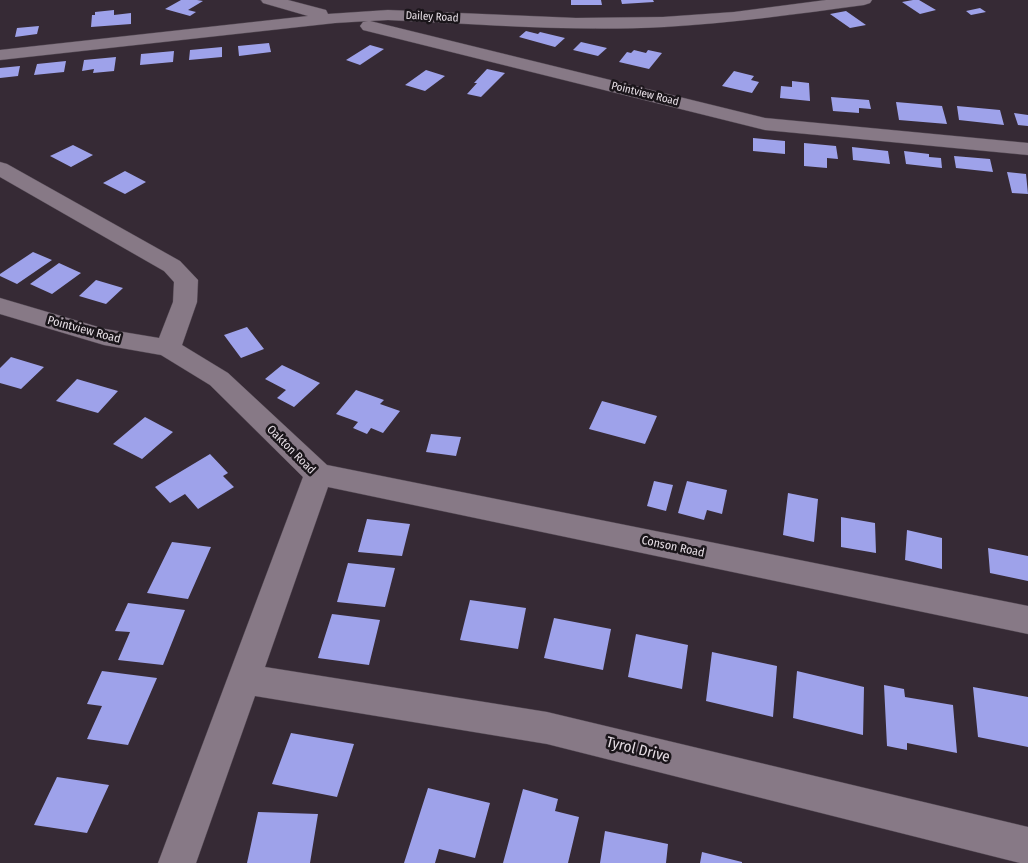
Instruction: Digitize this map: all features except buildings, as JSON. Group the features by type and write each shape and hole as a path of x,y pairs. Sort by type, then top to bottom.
{"street":[{"name":"Pointview Road","path":"269,0 765,124 1028,149"},
{"name":"Dailey Road","path":"0,55 335,18 388,15 576,24 663,22 734,18 864,0"},
{"path":"0,168 172,266 186,280 184,302 168,348"},
{"name":"Pointview Road","path":"0,306 104,337 168,348"},
{"name":"Oakton Road","path":"168,348 219,379 318,474 177,863"},
{"name":"Conson Road","path":"318,474 1028,620"},
{"name":"Tyrol Drive","path":"244,679 547,728 1028,846"}]}
